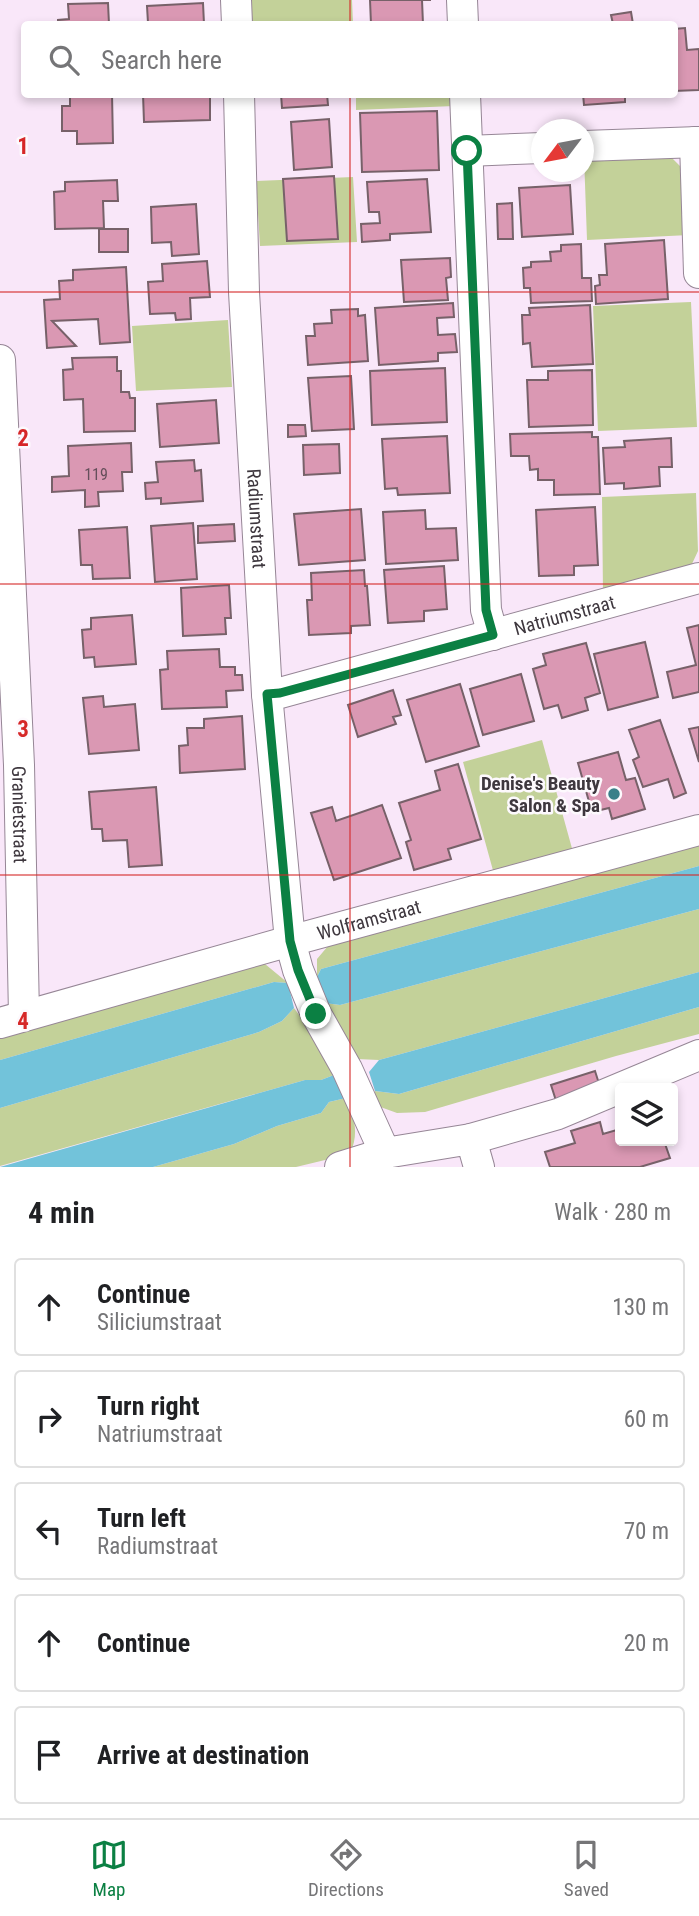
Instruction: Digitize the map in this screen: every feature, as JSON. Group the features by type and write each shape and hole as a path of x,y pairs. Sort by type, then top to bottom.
{"street":[{"path":"236,0 237,21"},
{"path":"462,0 463,21"},
{"name":"Radiumstraat","path":"239,98 244,292 267,694 290,941 298,970 316,1014 347,1069 385,1153"},
{"path":"465,98 486,610 493,635"},
{"path":"594,146 697,142 699,273"},
{"path":"467,151 531,148"},
{"name":"Granietstraat","path":"0,360 10,768 12,1019"},
{"name":"Natriumstraat","path":"267,694 280,693 699,578"},
{"name":"Wolframstraat","path":"12,1019 699,830"},
{"path":"340,1167 385,1153 475,1153 558,1114 699,1055"}],"green space":[{"path":"249,0 352,0 353,21 250,21"},
{"path":"356,98 454,98 454,106 356,110"},
{"path":"594,156 672,158 682,168 689,235 587,240 585,182 594,182"},
{"path":"353,177 357,242 260,246 256,181"},
{"path":"691,302 697,427 598,431 593,306"},
{"path":"228,320 232,387 136,391 132,326"},
{"path":"696,493 698,551 691,566 603,593 602,497"},
{"path":"542,740 573,852 494,874 463,762"},
{"path":"699,845 699,866 321,969 317,977 317,959 328,946"},
{"path":"699,909 699,972 379,1060 357,1059 325,1003 340,1005"},
{"path":"265,964 288,983 274,982 0,1060 0,1038"},
{"path":"699,1007 699,1034 425,1112 397,1113 375,1105 375,1091 399,1094"},
{"path":"294,1008 316,1038 334,1075 321,1080 305,1080 0,1166 0,1108 259,1032 282,1021"},
{"path":"346,1098 355,1126 350,1154 296,1167 153,1167 234,1144 277,1126 321,1113 329,1102"}],"water":[{"path":"699,866 699,909 340,1005 325,1003 317,977 321,969"},
{"path":"699,972 699,1007 399,1094 375,1091 369,1072 379,1060"},
{"path":"274,982 288,983 294,1008 282,1021 259,1032 0,1108 0,1060"},
{"path":"334,1075 346,1098 329,1102 321,1113 277,1126 234,1144 153,1167 0,1167 305,1080 321,1080"}],"building":[{"path":"370,0 422,0 423,21 371,21"},
{"path":"108,3 109,21 58,21 69,19 68,4"},
{"path":"203,3 204,21 148,21 147,6"},
{"path":"631,12 632,21 612,21 611,15"},
{"path":"685,28 687,50 699,49 699,90 678,91 678,29"},
{"path":"70,98 112,98 113,143 77,144 77,131 62,131 62,106 70,106"},
{"path":"143,98 210,98 210,120 144,122"},
{"path":"281,98 327,98 328,105 282,108"},
{"path":"583,98 625,98 625,102 584,105"},
{"path":"437,111 439,170 362,172 360,113"},
{"path":"329,119 332,167 294,170 291,122"},
{"path":"334,176 338,239 287,241 283,179"},
{"path":"427,179 431,232 390,234 390,240 362,242 361,224 380,223 379,212 369,212 367,182"},
{"path":"117,180 118,201 103,201 104,228 55,229 54,192 65,191 65,182"},
{"path":"570,185 573,234 522,237 519,188"},
{"path":"512,203 513,239 498,239 497,204"},
{"path":"196,204 199,254 172,256 171,242 152,243 151,207"},
{"path":"99,229 128,229 128,252 99,252"},
{"path":"664,240 668,299 596,304 595,286 600,285 599,275 607,275 605,244"},
{"path":"581,244 582,278 591,278 592,301 531,303 530,288 524,288 523,268 531,267 531,262 551,261 550,252 561,251 561,245"},
{"path":"450,258 451,277 446,278 448,300 404,302 401,260"},
{"path":"207,261 210,297 190,298 191,319 176,320 175,313 150,314 148,282 163,281 162,264"},
{"path":"126,267 130,342 100,344 98,319 52,321 76,346 47,348 44,300 60,299 59,281 73,280 73,270"},
{"path":"453,303 454,317 437,318 438,335 455,334 457,352 438,353 438,361 379,365 375,308"},
{"path":"590,305 593,364 532,367 530,343 523,344 522,315 530,315 529,308"},
{"path":"358,309 358,316 365,315 368,361 308,365 306,336 315,336 314,324 332,323 331,310"},
{"path":"117,357 117,371 121,371 121,392 129,392 130,398 135,398 135,431 84,432 83,399 64,400 63,370 73,369 72,358"},
{"path":"445,368 447,422 372,425 370,371"},
{"path":"592,370 593,425 529,427 527,380 548,380 548,371"},
{"path":"351,376 354,429 312,431 308,378"},
{"path":"216,400 219,443 160,447 157,404"},
{"path":"288,425 305,425 306,436 288,437"},
{"path":"592,432 592,437 598,437 600,494 554,495 554,480 538,480 538,469 530,470 529,456 511,456 510,434"},
{"path":"447,436 450,493 398,495 397,488 385,489 382,439"},
{"path":"671,438 672,467 659,467 660,486 624,489 624,483 605,484 603,448 625,447 624,441"},
{"path":"131,443 132,472 122,472 123,491 98,492 99,506 85,507 85,490 52,492 52,477 69,476 68,446"},
{"path":"339,444 340,473 304,475 303,445"},
{"path":"194,460 195,471 201,470 203,501 161,504 161,498 146,499 145,483 158,482 156,462"},
{"path":"595,507 598,565 574,566 574,575 539,576 536,510"},
{"path":"361,509 365,560 299,565 294,514"},
{"path":"425,510 426,529 456,528 458,560 386,564 383,512"},
{"path":"193,523 197,579 155,582 151,526"},
{"path":"234,524 235,541 198,543 198,526"},
{"path":"127,527 130,578 93,579 92,565 81,565 79,530"},
{"path":"444,566 447,609 424,611 424,621 388,623 384,570"},
{"path":"364,570 370,625 351,626 351,633 309,635 307,600 312,600 311,573"},
{"path":"229,585 231,618 225,618 226,634 183,636 181,588"},
{"path":"132,615 136,664 95,667 94,657 84,658 82,630 91,629 91,618"},
{"path":"699,625 699,692 673,698 667,672 696,665 687,628"},
{"path":"645,642 658,697 608,710 594,654"},
{"path":"586,643 600,693 585,698 588,710 562,718 558,705 544,709 533,669 546,665 543,654"},
{"path":"219,649 220,667 235,667 235,675 242,675 243,690 226,691 227,707 162,709 160,670 168,669 167,651"},
{"path":"521,674 534,721 483,735 470,689"},
{"path":"460,684 479,746 426,762 407,700"},
{"path":"393,690 401,715 393,717 396,724 358,737 348,705"},
{"path":"103,696 104,707 135,704 139,750 89,754 83,698"},
{"path":"242,716 245,769 180,773 179,746 188,745 187,728 204,728 204,719"},
{"path":"660,720 686,793 674,798 668,779 643,787 633,760 639,757 629,730"},
{"path":"699,727 699,762 689,729"},
{"name":"Denise's Beauty Salon & Spa","path":"618,752 626,780 635,778 645,809 612,819 609,808 592,812 578,763"},
{"path":"458,764 481,839 448,849 451,859 414,870 406,842 411,840 399,803 440,790 435,771"},
{"path":"156,787 162,865 129,867 127,840 103,841 102,829 92,829 89,792"},
{"path":"382,805 401,858 334,880 311,813 332,807 336,821"},
{"path":"595,1071 602,1093 558,1107 551,1085"},
{"path":"600,1122 603,1134 615,1130 615,1146 666,1146 670,1158 640,1167 550,1167 545,1152 575,1143 571,1131"}],"place":[{"name":"Denise's Beauty Salon & Spa","path":"614,794"}],"route":[{"path":"316,1014 298,970 290,941 267,694 280,693 493,635 486,610 467,151"}]}
